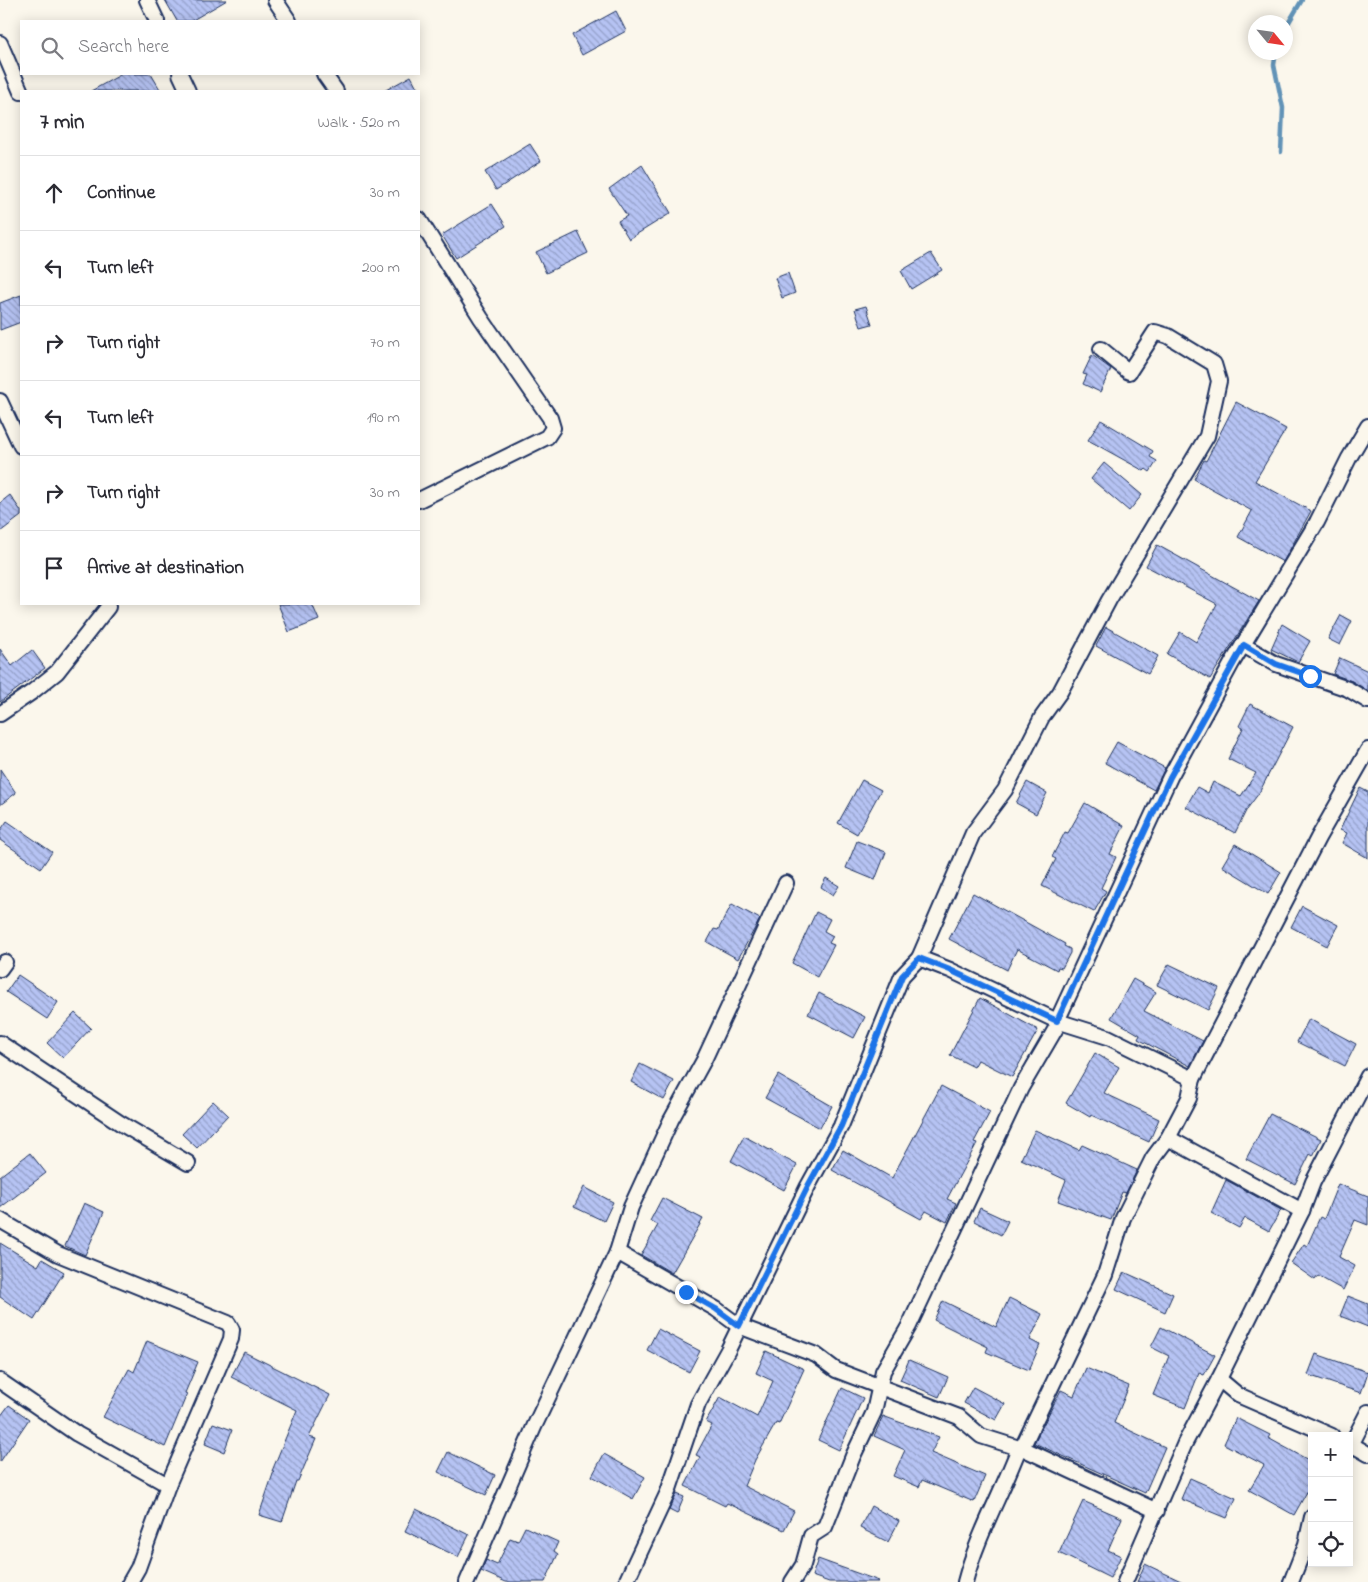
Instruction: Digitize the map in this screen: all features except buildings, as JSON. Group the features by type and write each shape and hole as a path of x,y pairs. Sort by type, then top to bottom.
{"street":[{"path":"147,0 157,20"},
{"path":"275,0 289,20"},
{"path":"0,43 20,90"},
{"path":"180,75 188,90"},
{"path":"325,75 335,90"},
{"path":"420,221 482,318 550,418 553,428 546,437 420,500"},
{"path":"626,1582 668,1492 698,1404 808,1186 841,1126 902,976 919,958 972,833 1005,790 1042,717 1060,692 1109,600 1206,436 1219,381 1214,364 1168,336 1155,332 1130,372 1101,348"},
{"path":"0,401 20,444"},
{"path":"792,1582 803,1565 811,1536 825,1527 853,1456 874,1412 883,1371 909,1326 1021,1088 1058,1022 1170,777 1244,645 1317,522 1349,458 1368,426"},
{"path":"1,713 32,692 56,672 111,605"},
{"path":"1244,645 1276,664 1348,689 1368,701"},
{"path":"965,1582 974,1549 985,1530 1020,1448 1105,1274 1123,1218 1153,1158 1168,1138 1190,1098 1193,1079 1318,838 1368,750"},
{"path":"466,1582 534,1427 617,1252 631,1207 671,1120 704,1060 786,883"},
{"path":"919,958 950,970 1058,1022 1108,1037 1193,1079"},
{"path":"0,1042 120,1123 188,1163"},
{"path":"1125,1582 1185,1443 1219,1379 1302,1211 1313,1182 1368,1076"},
{"path":"1168,1138 1302,1211"},
{"path":"0,1220 58,1254 228,1323 232,1330 231,1338 168,1484 138,1568 130,1582"},
{"path":"617,1252 716,1309 739,1326 816,1355 836,1370 959,1417 981,1436 1020,1448 1157,1511"},
{"path":"1219,1379 1238,1395 1323,1432"},
{"path":"0,1381 77,1434 168,1484"},
{"path":"1353,1440 1368,1412"},
{"path":"1353,1447 1368,1454"},
{"path":"1292,1582 1306,1544 1311,1522"}],"waterway":[{"path":"1293,15 1302,0"},
{"path":"1275,60 1274,65 1283,108 1281,152"}],"route":[{"path":"686,1292 716,1309 739,1326 808,1186 841,1126 902,976 919,958 950,970 1057,1021 1170,777 1232,663 1244,645 1276,664 1310,676"}]}
